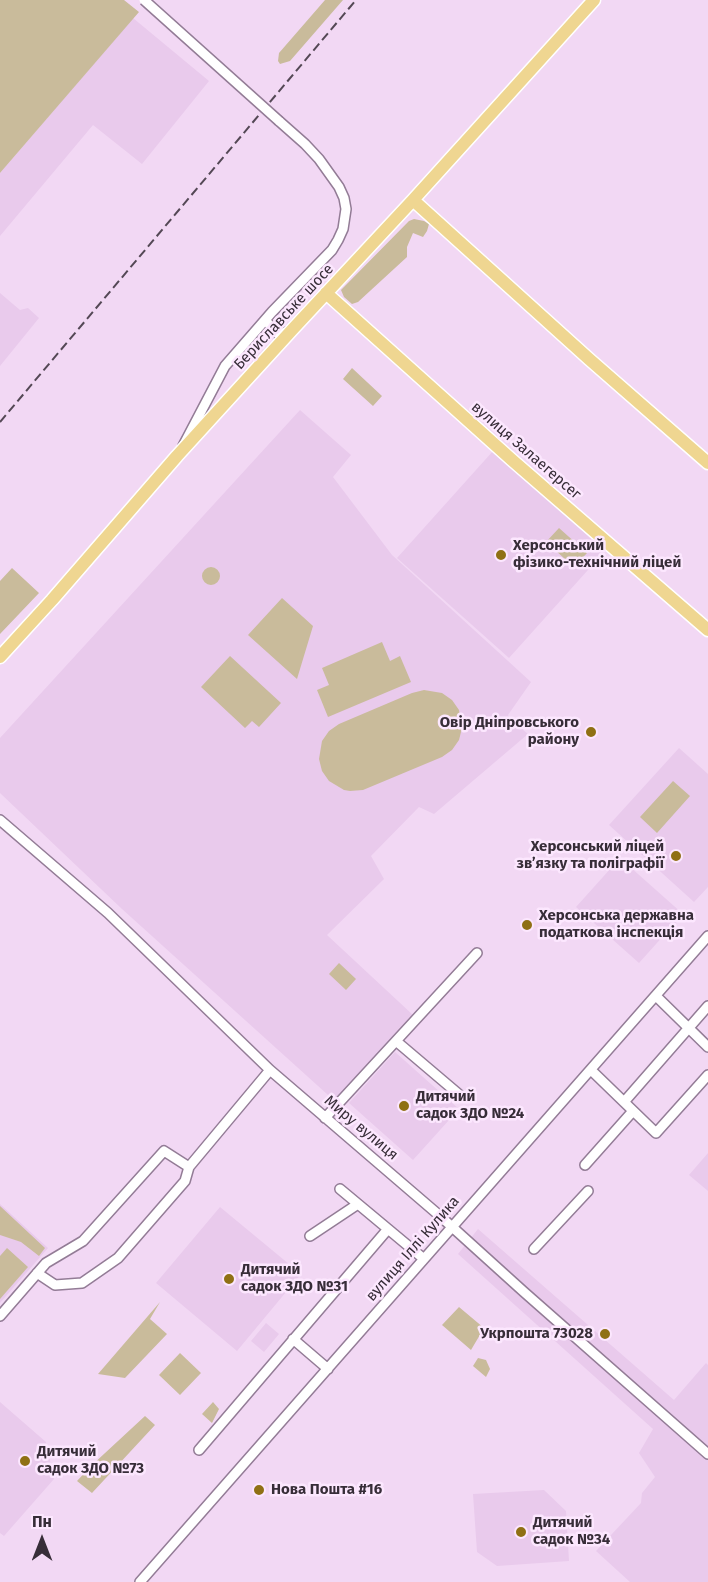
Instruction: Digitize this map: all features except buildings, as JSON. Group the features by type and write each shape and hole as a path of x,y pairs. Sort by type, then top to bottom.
{"main road":[{"name":"Бериславське шосе","path":"0,657 177,456 594,0"},
{"path":"413,200 708,463"},
{"name":"вулиця Залаегерсег","path":"326,293 708,630"}],"street":[{"path":"144,0 305,144 339,187 344,198 346,218 332,250 275,309 225,366 177,456"},
{"path":"265,320 278,334 291,331"},
{"name":"Миру вулиця","path":"0,820 108,913 270,1070 452,1227 708,1454"},
{"name":"вулиця Іллі Кулика","path":"140,1582 708,936"},
{"path":"326,1119 477,953"},
{"path":"656,996 708,1047"},
{"path":"624,1102 708,1006"},
{"path":"396,1041 462,1097"},
{"path":"37,1273 55,1285 82,1283 118,1258 185,1181 189,1167 270,1070"},
{"path":"591,1070 656,1133 708,1075"},
{"path":"585,1166 633,1111"},
{"path":"0,1316 46,1263 83,1241 164,1151 189,1167"},
{"path":"340,1189 424,1259"},
{"path":"534,1249 588,1191"},
{"path":"310,1236 358,1204"},
{"path":"199,1450 388,1229"},
{"path":"293,1339 328,1369"}],"shaded area":[{"path":"0,0 124,0 139,12 0,173"},
{"path":"325,0 343,0 290,61 280,64 279,53"},
{"path":"133,18 209,81 142,164 93,125 0,236 0,173"},
{"path":"414,219 429,224 423,237 413,233 407,247 407,257 358,302 352,304 344,297 341,290 409,221"},
{"path":"0,293 20,310 28,308 39,318 0,366"},
{"path":"352,368 382,396 373,406 343,379"},
{"path":"300,410 351,455 333,477 392,555 531,682 508,715 528,734 434,814 419,807 371,856 384,879 327,935 413,1015 338,1104 122,909 0,793 0,738"},
{"name":"Херсонський фізико-технічний ліцей","path":"493,451 605,551 509,658 397,558"},
{"path":"559,528 587,553 574,567 546,542"},
{"path":"211,567 217,570 220,576 217,582 211,585 205,582 202,576 205,570"},
{"path":"12,568 39,593 0,634 0,581"},
{"path":"282,598 313,626 297,679 248,635"},
{"path":"382,642 390,661 400,656 411,682 328,717 317,690 329,685 322,668"},
{"path":"230,656 281,703 259,727 252,721 245,728 201,687"},
{"path":"424,690 442,693 452,700 459,710 462,728 459,740 452,750 442,757 363,790 344,790 329,781 322,771 319,759 322,741 329,731 339,724"},
{"name":"Херсонський ліцей зв’язку та поліграфії","path":"679,748 708,774 708,887 694,902 609,825"},
{"path":"673,781 690,796 657,833 640,817"},
{"path":"620,858 683,914 639,963 576,907"},
{"path":"339,963 356,979 346,990 329,974"},
{"name":"Дитячий садок ЗДО №24","path":"395,1052 459,1109 413,1160 349,1103"},
{"path":"708,1153 708,1191 689,1175"},
{"path":"0,1204 48,1248 0,1303"},
{"path":"0,1206 45,1248 39,1256 21,1242 0,1235"},
{"name":"Дитячий садок ЗДО №31","path":"220,1207 301,1274 237,1351 156,1283"},
{"path":"478,1229 674,1400 706,1363 708,1365 708,1582 630,1582 596,1551 641,1503 642,1493 655,1477 639,1453 653,1429 458,1254"},
{"path":"7,1248 28,1267 0,1299 0,1256"},
{"path":"160,1302 150,1319 167,1334 125,1378 98,1374"},
{"path":"459,1307 484,1328 471,1350 442,1325"},
{"path":"266,1323 279,1334 264,1352 251,1341"},
{"path":"180,1353 201,1373 180,1395 159,1375"},
{"path":"478,1358 486,1360 490,1369 486,1377 473,1366"},
{"name":"Дитячий садок ЗДО №73","path":"0,1402 46,1442 54,1479 4,1536 0,1533"},
{"path":"213,1402 219,1409 212,1423 202,1414"},
{"path":"145,1416 155,1425 92,1493 77,1481 91,1466"},
{"name":"Дитячий садок №34","path":"544,1490 566,1511 569,1561 497,1566 477,1552 473,1494"}],"railway":[{"path":"0,422 356,0"}],"place":[{"name":"Херсонський фізико-технічний ліцей","path":"501,555"},
{"name":"Овір Дніпровського району","path":"591,732"},
{"name":"Херсонський ліцей зв’язку та поліграфії","path":"676,856"},
{"name":"Херсонська державна податкова інспекція","path":"527,925"},
{"name":"Дитячий садок ЗДО №24","path":"404,1106"},
{"name":"Дитячий садок ЗДО №31","path":"229,1279"},
{"name":"Укрпошта 73028","path":"605,1334"},
{"name":"Дитячий садок ЗДО №73","path":"25,1461"},
{"name":"Нова Пошта #16","path":"259,1490"},
{"name":"Дитячий садок №34","path":"521,1532"}]}
